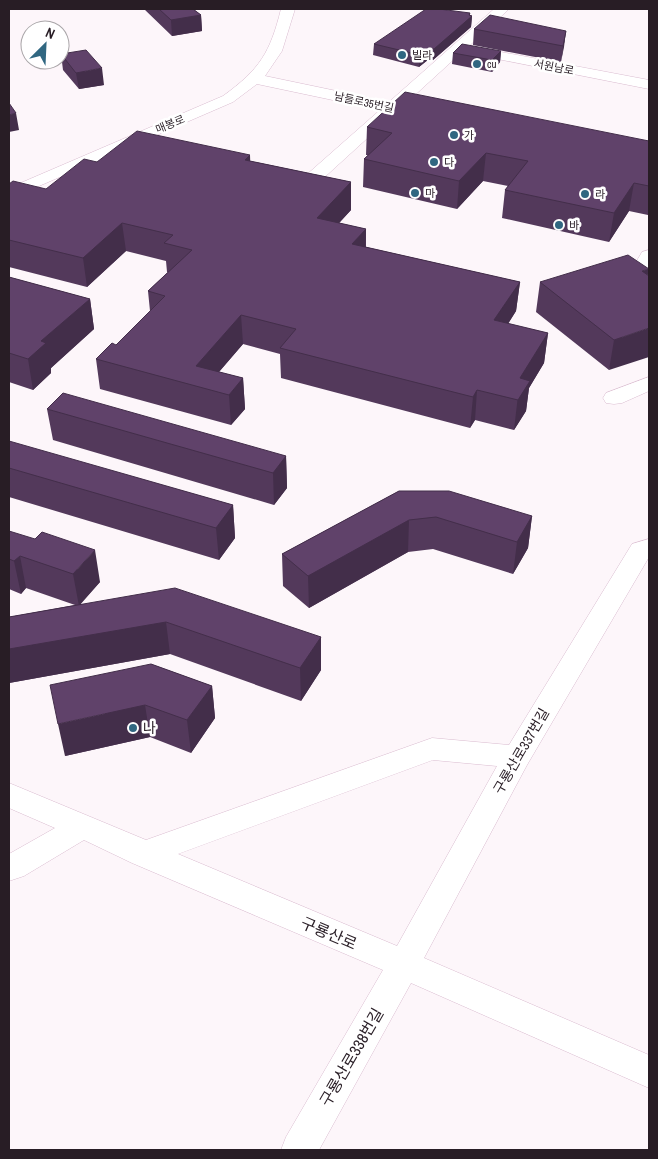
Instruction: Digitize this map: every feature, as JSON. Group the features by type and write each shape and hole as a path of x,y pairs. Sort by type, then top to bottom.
{"street":[{"name":"매봉로","path":"9,194 228,98 255,79 265,69 274,53 288,9"},
{"path":"310,180 502,9"},
{"name":"서원남로","path":"458,48 649,85"},
{"name":"남들로35번길","path":"255,79 439,117"},
{"path":"614,398 649,383"},
{"name":"구룡산로337번길","path":"404,964 517,757 641,550 649,547"},
{"path":"143,854 432,749 517,757"},
{"name":"구룡산로","path":"9,795 143,854 404,964 649,1072"},
{"path":"9,868 82,827"},
{"name":"구룡산로338번길","path":"299,1150 404,964"}],"building":[{"path":"159,9 193,9 201,15 171,20"},
{"path":"426,9 470,13 469,15 472,16 434,49 429,48 420,55 374,44"},
{"path":"490,15 566,31 563,46 474,29"},
{"path":"462,44 501,51 492,60 453,53"},
{"path":"86,50 102,68 76,73 70,65 70,53"},
{"path":"405,92 649,141 649,186 634,183 614,213 505,190 528,161 486,153 459,181 364,159 392,133 367,127"},
{"path":"9,103 16,113 9,115"},
{"path":"137,131 250,155 245,160 351,182 317,218 366,229 352,244 520,282 494,320 548,333 520,378 530,381 518,400 477,390 473,397 280,348 296,329 241,315 196,366 243,378 229,395 96,359 112,343 116,345 165,296 148,291 192,250 164,243 173,235 122,223 83,258 9,240 9,184 13,181 46,189 84,159 97,162"},
{"path":"628,255 649,269 642,271 649,276 649,328 614,340 540,282"},
{"path":"9,277 90,299 41,341 46,343 28,359 9,353"},
{"path":"63,393 286,456 273,473 47,409"},
{"path":"9,441 233,505 216,528 9,468"},
{"path":"399,491 449,491 532,516 517,542 436,517 409,520 308,576 282,554"},
{"path":"9,531 35,539 42,532 95,550 73,574 20,556 14,561 9,559"},
{"path":"175,588 321,637 300,668 166,622 9,649 9,617"},
{"path":"151,664 212,686 187,720 145,705 58,724 50,685"}],"place":[{"name":"빌라","path":"402,55"},
{"name":"cu","path":"477,64"},
{"name":"가","path":"454,135"},
{"name":"다","path":"434,162"},
{"name":"마","path":"415,193"},
{"name":"라","path":"585,194"},
{"name":"바","path":"559,225"},
{"name":"나","path":"133,728"}]}
